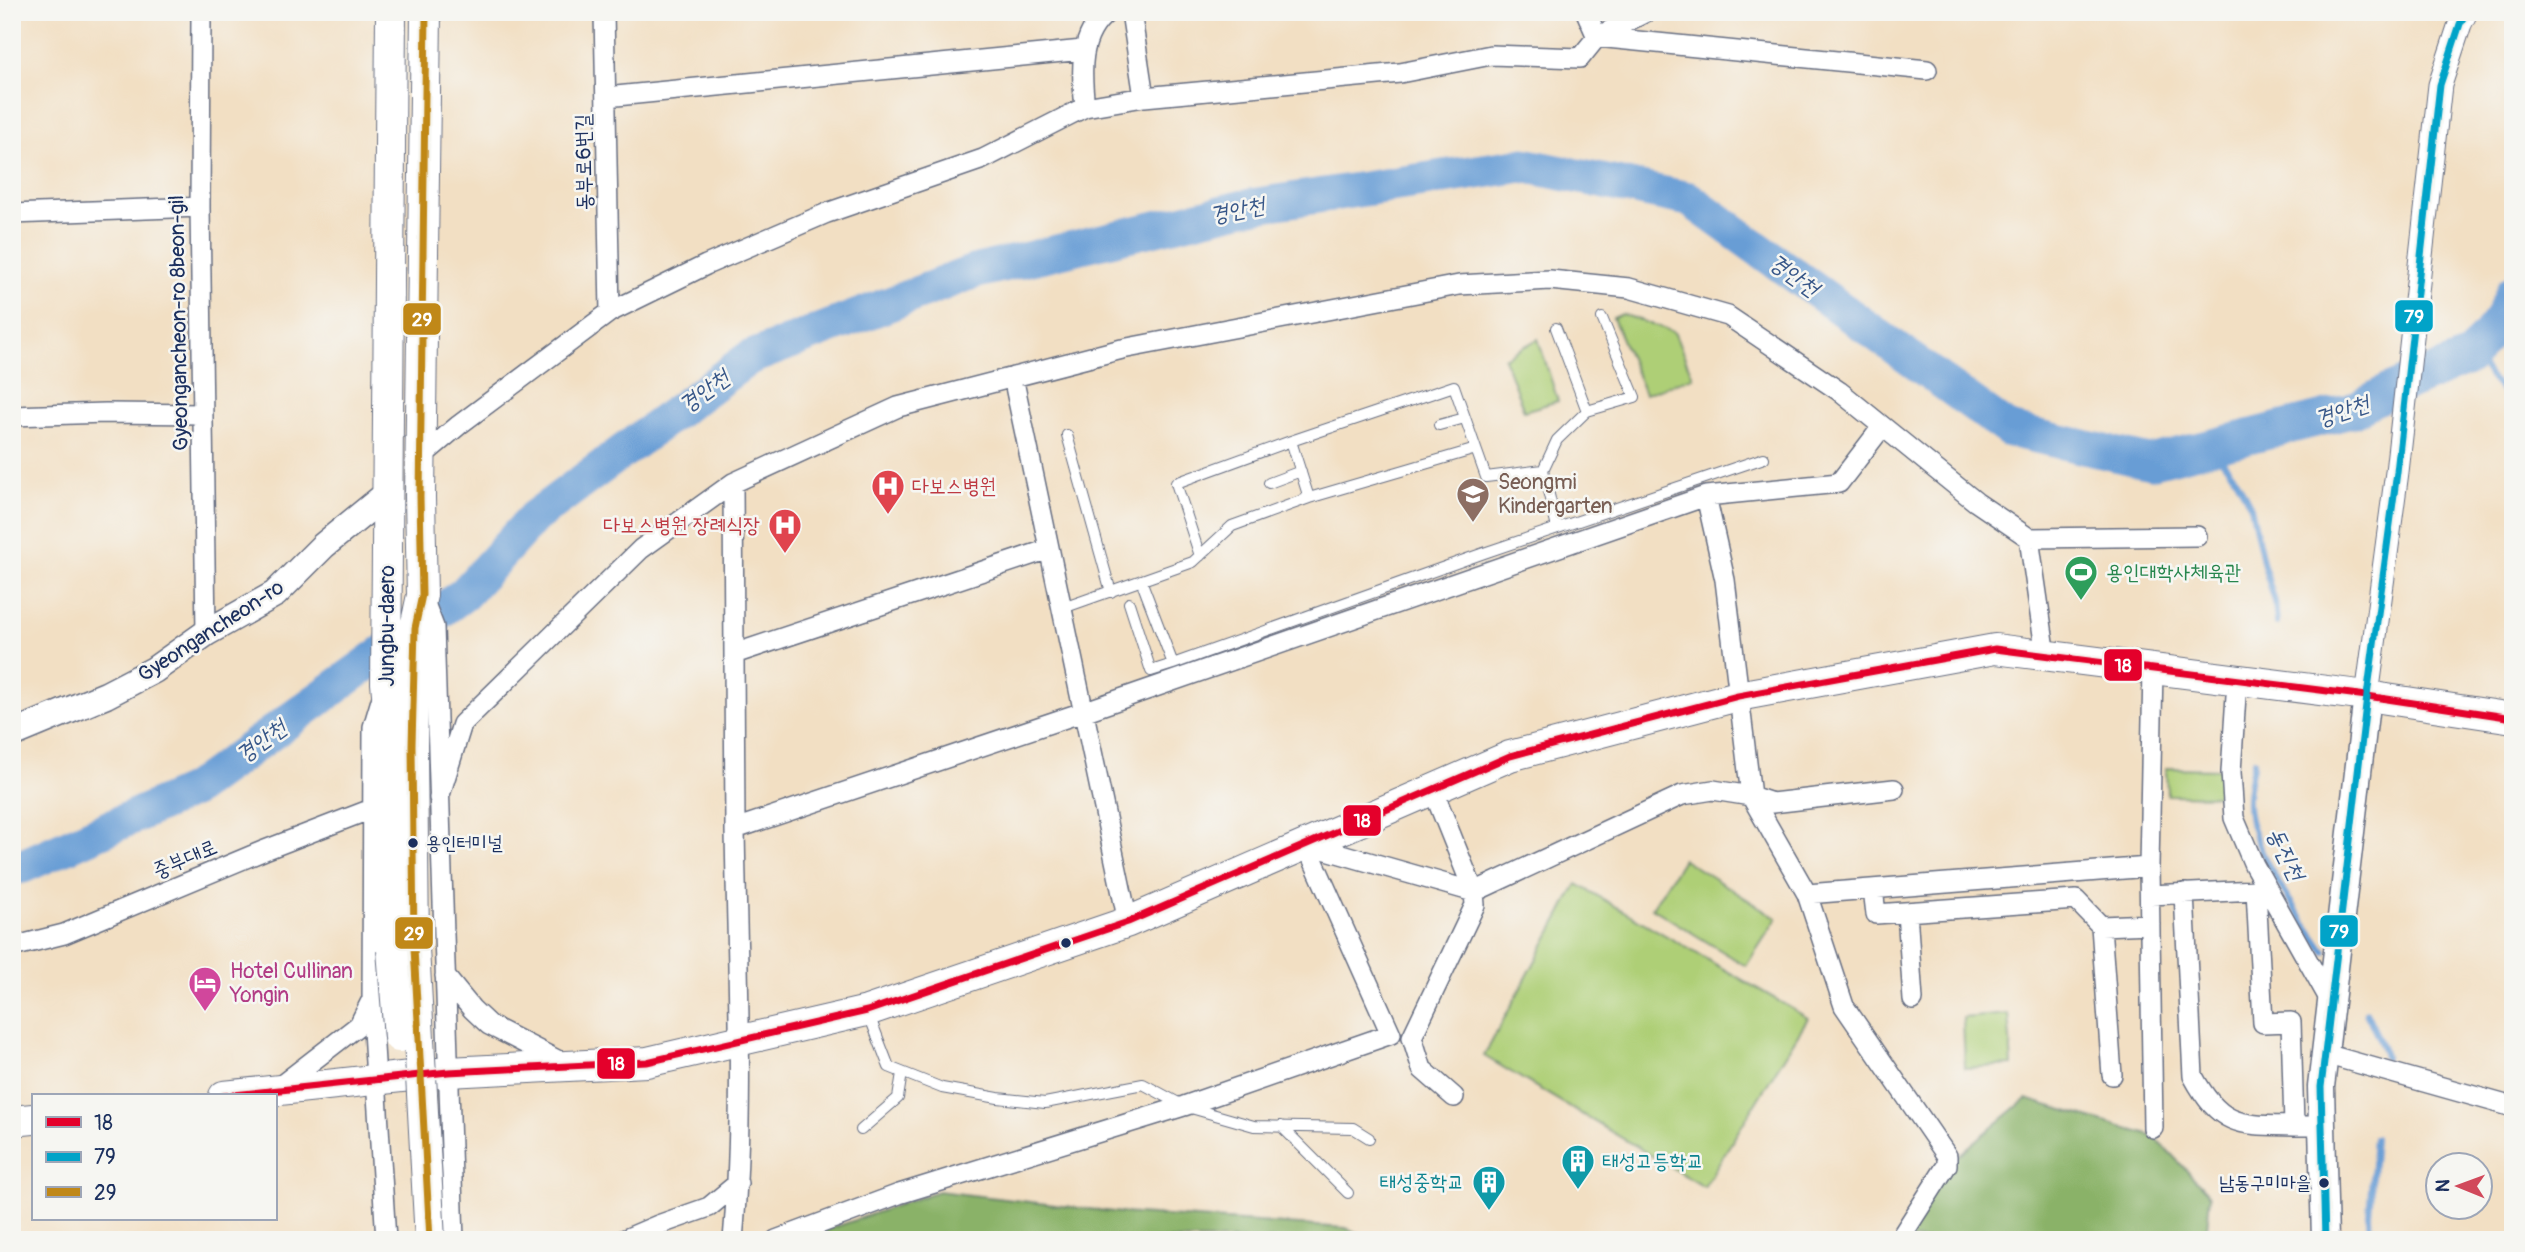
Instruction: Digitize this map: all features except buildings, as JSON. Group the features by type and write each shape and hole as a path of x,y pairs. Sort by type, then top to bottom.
{"main road":[{"name":"Jungbu-daero","path":"391,12 386,682 403,754"},
{"name":"Jungbu-daero","path":"414,1240 403,949 403,754 415,628 422,595 420,497 426,12"},
{"name":"Gyeongancheon-ro","path":"12,734 92,703 154,670 206,634 275,594 323,546 388,507"},
{"path":"241,1094 448,1072 647,1062 867,1011 1128,922 1510,756 1738,696 1995,649 2367,696 2513,718"},
{"path":"2325,1240 2321,1087 2367,696"},
{"name":"Jungbu-daero","path":"403,949 430,1240"},
{"path":"12,1121 32,1119"}],"street":[{"name":"Gyeongancheon-ro 8beon-gil","path":"201,12 200,207 206,634"},
{"name":"동부로6번길","path":"604,12 610,312"},
{"path":"1085,107 1081,77 1083,50 1099,19 1108,12"},
{"path":"1131,12 1144,97"},
{"path":"1586,12 1597,37"},
{"path":"421,457 459,425 610,312 706,265 827,213 983,159 1085,107 1144,97 1400,73 1491,55 1580,58 1597,37 1646,12"},
{"path":"2367,696 2397,472 2440,85 2466,12"},
{"path":"1597,37 1927,70"},
{"path":"606,97 1083,50"},
{"path":"12,214 200,207"},
{"path":"454,1240 439,798 462,724 641,549 733,483 898,407 1122,349 1459,285 1550,280 1629,288 1728,316 1839,391 1976,502 2029,538 2197,536"},
{"path":"1013,377 1128,922"},
{"path":"12,416 202,414"},
{"path":"735,829 1083,712 1706,496 1839,483 1882,427"},
{"path":"733,483 735,829 740,1041 738,1183 733,1240"},
{"path":"1706,496 1725,580 1751,796 1807,894 1844,1006 1947,1156 1947,1165 1899,1240"},
{"path":"2029,538 2046,656"},
{"path":"734,654 1049,549"},
{"path":"2152,1128 2149,867 2153,669"},
{"path":"2238,680 2231,772 2234,818 2254,865 2331,1002"},
{"path":"386,1240 372,999 374,808 403,754 439,798"},
{"path":"1307,844 1474,892 1682,795 1713,790 1751,796 1772,803 1894,789"},
{"path":"1433,790 1474,892 1475,905 1412,1037 1422,1069 1454,1097"},
{"name":"중부대로","path":"12,947 65,934 265,850 374,808"},
{"path":"776,1240 899,1195 1184,1106 1391,1034 1307,844"},
{"path":"1807,894 2149,867"},
{"path":"1872,889 1876,914 2076,900 2101,926 2112,1075"},
{"path":"2150,895 2256,890 2263,1023 2291,1022 2294,1126"},
{"path":"2184,893 2193,1076 2212,1105 2243,1125 2322,1126"},
{"path":"1907,912 1913,1000"},
{"path":"2101,926 2150,924"},
{"path":"445,976 489,1025 569,1066"},
{"path":"274,1090 359,1025 372,999"},
{"path":"2325,1054 2513,1107"},
{"path":"623,1240 709,1207 738,1183"}],"lane":[{"path":"1557,528 1543,470 1557,440 1587,411 1635,397 1602,318"},
{"path":"1556,328 1587,411"},
{"path":"1200,556 1176,483 1454,386 1486,477 1543,470"},
{"path":"1439,425 1465,418"},
{"path":"1067,435 1111,592"},
{"path":"1291,441 1309,498"},
{"path":"1063,608 1193,562 1232,526 1309,498 1476,449"},
{"path":"1129,603 1151,671 1764,458"},
{"path":"1269,483 1301,471"},
{"path":"1141,580 1173,664"},
{"path":"867,1011 889,1067 942,1088 1045,1103 1143,1084 1184,1106 1254,1126 1353,1128 1369,1138"},
{"path":"862,1130 898,1098 902,1073"},
{"path":"1281,1126 1348,1193"}],"green space":[{"path":"1622,314 1674,332 1693,377 1645,394 1613,318"},
{"path":"1538,339 1558,401 1524,411 1504,358"},
{"path":"2166,768 2223,769 2224,796 2167,795"},
{"path":"1683,859 1777,918 1746,966 1652,908"},
{"path":"1577,884 1808,1018 1704,1187 1484,1056"},
{"path":"2008,1014 2012,1065 1965,1068 1963,1018"},
{"path":"2026,1099 2155,1137 2210,1195 2206,1240 1899,1240 1947,1165"},
{"path":"938,1191 1122,1213 1346,1228 1373,1240 798,1240"}],"waterway":[{"name":"경안천","path":"12,868 23,866 193,790 464,594 534,517 749,358 973,272 1244,207 1523,165 1689,199 2009,430 2150,462 2351,411 2389,391 2470,357 2500,320 2513,292"},
{"path":"2470,357 2481,365 2513,405"},
{"name":"동진천","path":"2211,447 2236,478 2251,507 2275,602 2277,623"},
{"name":"동진천","path":"2254,761 2248,805 2256,838 2282,889 2325,952"},
{"name":"동진천","path":"2366,1012 2385,1058"},
{"name":"동진천","path":"2370,1240 2369,1215 2375,1138"}],"transit line":[{"name":"29","path":"426,12 420,497 422,595 415,628 412,745 414,948 430,1240"},
{"name":"79","path":"2325,1240 2321,1087 2367,696 2397,472 2440,85 2466,12"},
{"name":"18","path":"243,1094 448,1072 647,1062 867,1011 1128,922 1510,756 1738,696 1995,649 2367,696 2513,718"}],"place":[{"name":"다보스병원","path":"888,516"},
{"name":"Seongmi Kindergarten","path":"1473,524"},
{"name":"다보스병원 장례식장","path":"785,555"},
{"name":"용인대학사체육관","path":"2081,602"},
{"name":"용인터미널","path":"413,843"},
{"name":"Hotel Cullinan Yongin","path":"205,1013"},
{"name":"남동구미마을","path":"2324,1183"},
{"name":"태성고등학교","path":"1578,1191"},
{"name":"태성중학교","path":"1489,1212"}]}
